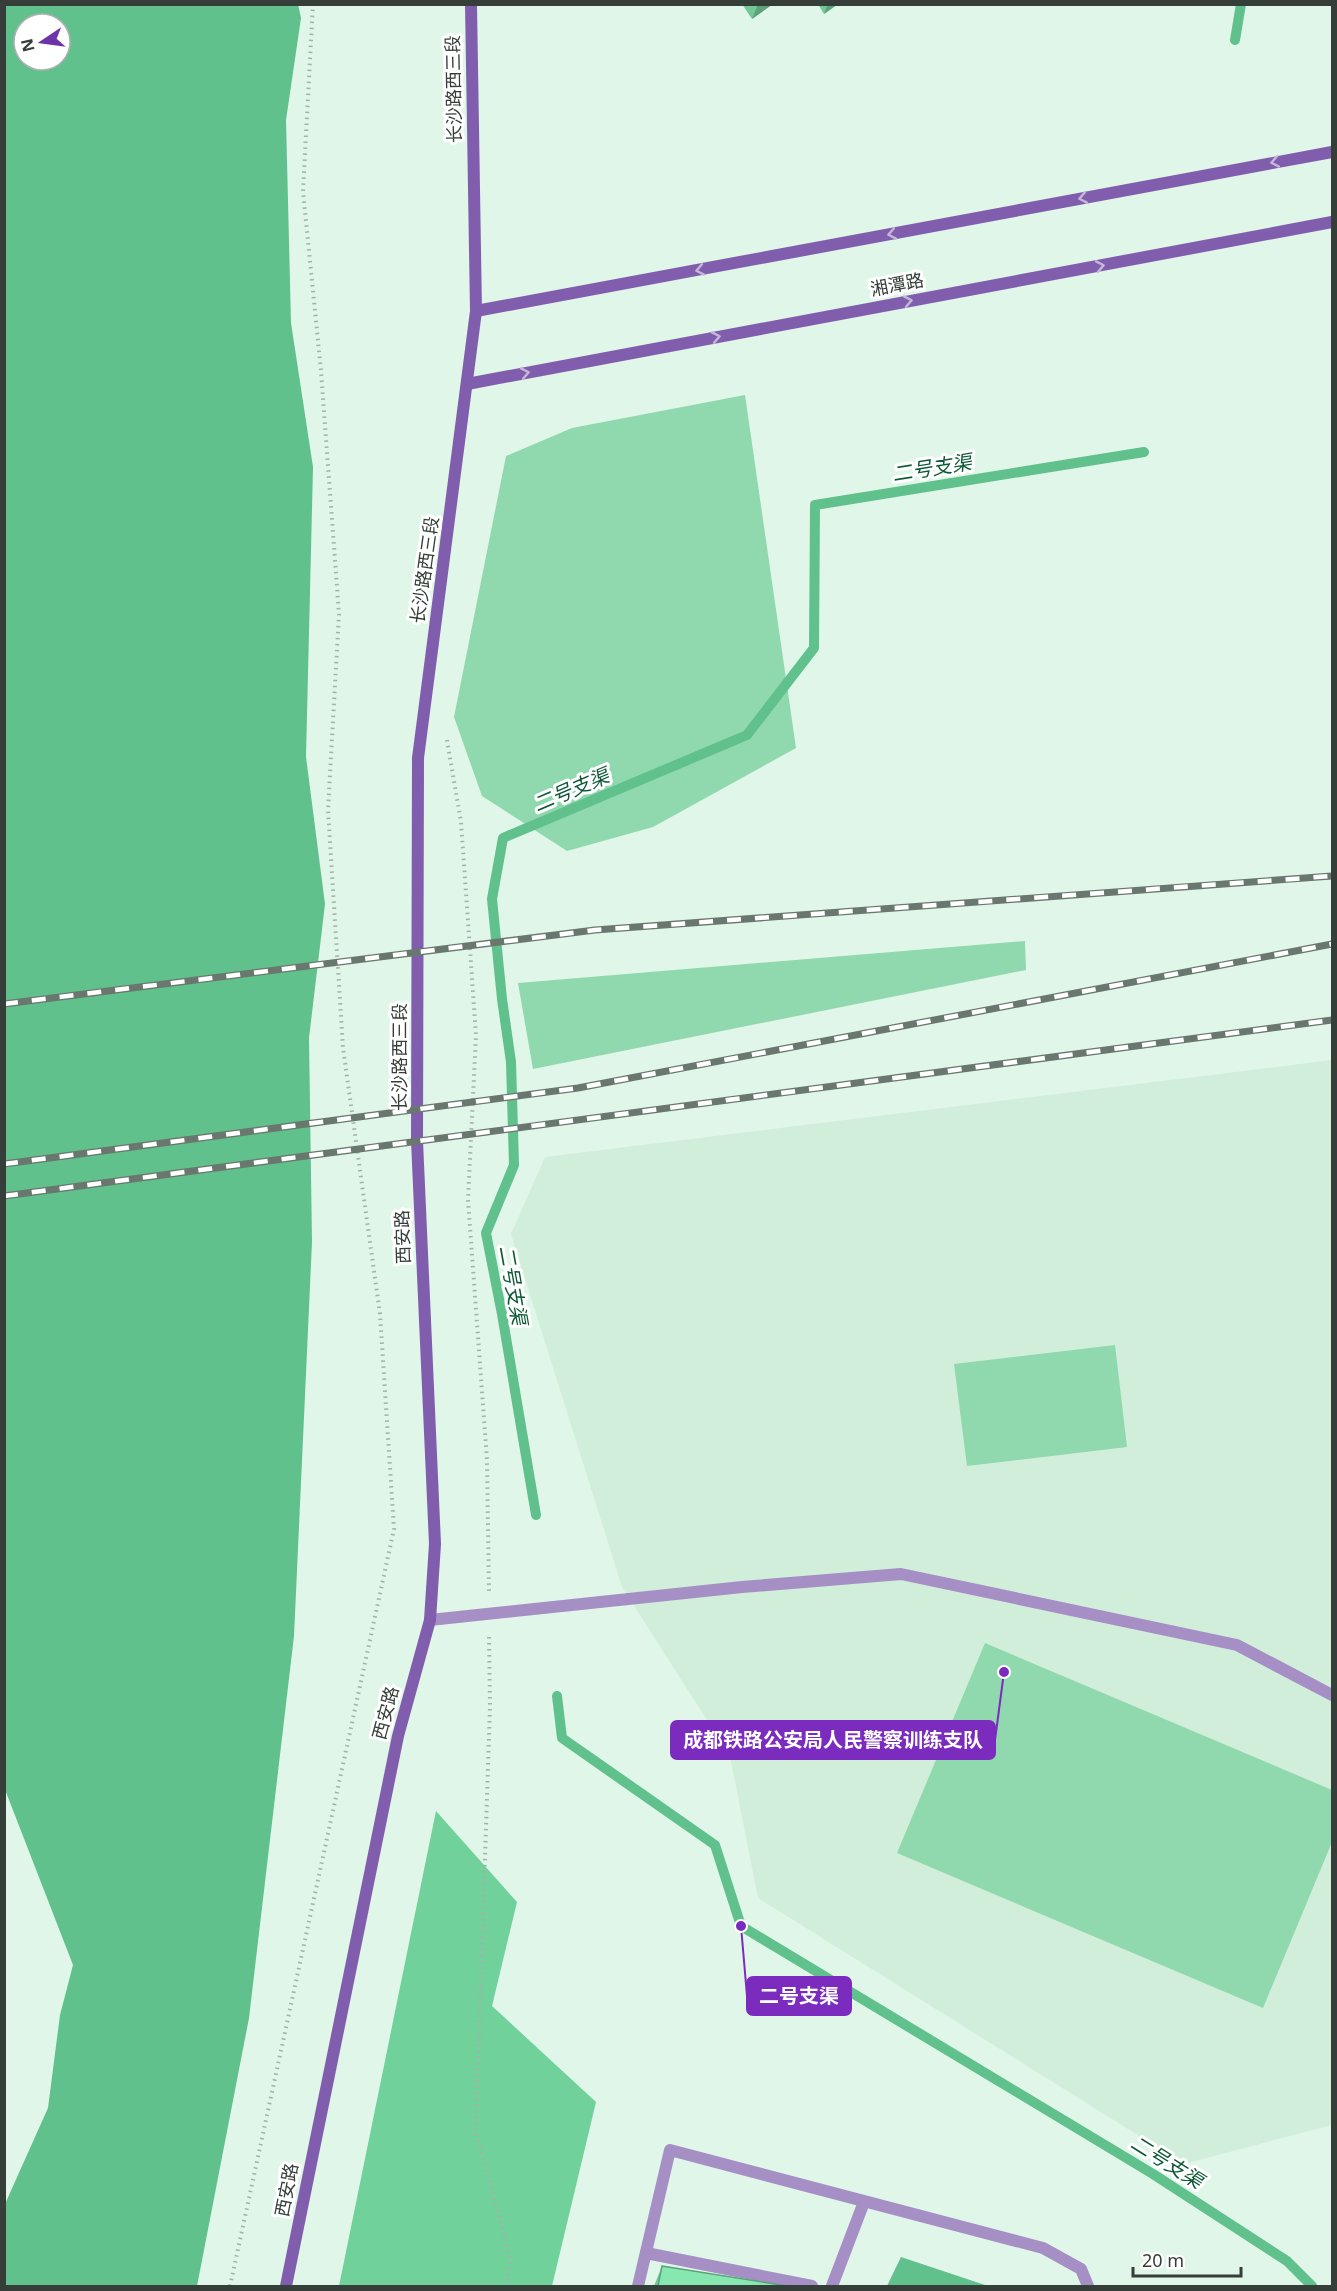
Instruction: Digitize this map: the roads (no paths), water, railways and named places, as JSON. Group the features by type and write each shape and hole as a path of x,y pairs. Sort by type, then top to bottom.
{"main road":[{"name":"长沙路西三段","path":"417,1141 418,758 476,311 471,4"},
{"path":"476,311 1332,152"},
{"name":"湘潭路","path":"467,384 1332,222"},
{"name":"西安路","path":"286,2286 398,1736 430,1620 435,1544 417,1141"}],"lane":[{"path":"430,1620 742,1587 902,1574 1237,1645 1332,1695"},
{"path":"638,2286 670,2150 1043,2248 1081,2270 1088,2286"},
{"path":"832,2286 864,2202"},
{"path":"646,2253 812,2286"}],"waterway":[{"name":"二号支渠","path":"1235,40 1241,4"},
{"name":"二号支渠","path":"536,1515 486,1233 514,1165 511,1062 492,899 503,838 747,735 814,648 815,505 1144,452"},
{"name":"二号支渠","path":"557,1696 562,1738 715,1845 741,1926 1153,2174 1287,2261 1312,2286"}],"railway":[{"path":"4,1004 595,930 1332,876"},
{"path":"4,1164 578,1088 1332,944"},
{"path":"4,1196 1332,1020"}],"place":[{"name":"成都铁路公安局人民警察训练支队","path":"1004,1672"},
{"name":"二号支渠","path":"741,1926"}]}
